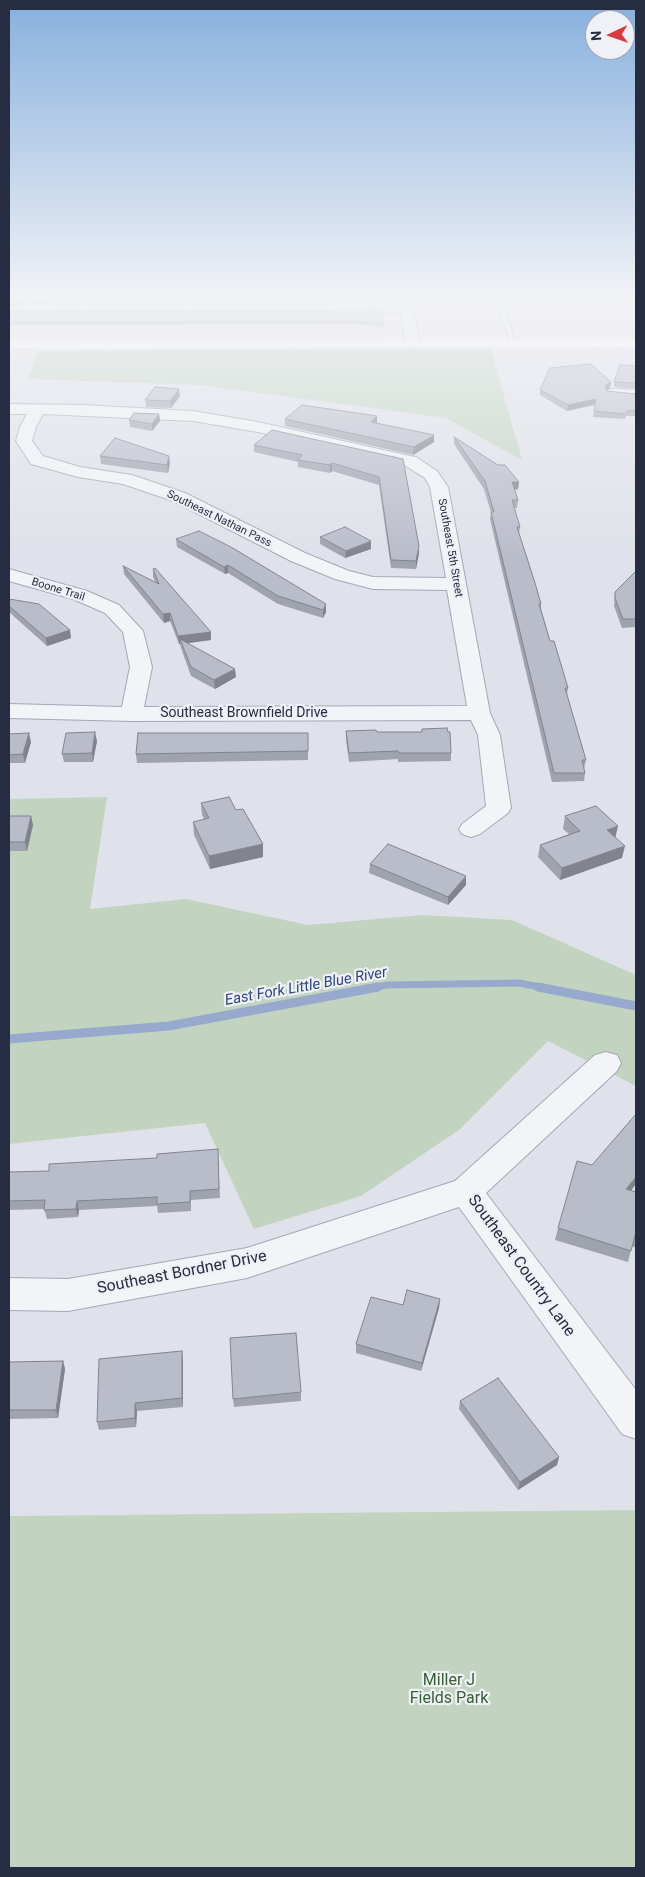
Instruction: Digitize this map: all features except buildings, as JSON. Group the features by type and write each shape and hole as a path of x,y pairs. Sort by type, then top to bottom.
{"street":[{"path":"613,393 636,394"},
{"path":"95,410 105,396"},
{"name":"Southeast 5th Street","path":"9,409 95,410 193,416 258,427 410,461 431,475 439,487 479,713 489,735 499,808 471,829"},
{"name":"Southeast Nathan Pass","path":"37,410 28,427 24,441 37,460 78,472 126,479 179,496 298,557 342,575 373,583 456,584"},
{"name":"Boone Trail","path":"9,576 80,595 112,609 133,631 141,667 132,714"},
{"name":"Southeast Brownfield Drive","path":"9,711 132,714 479,713"},
{"name":"Southeast Country Lane","path":"606,1063 466,1191 636,1421"},
{"name":"Southeast Bordner Drive","path":"9,1294 68,1295 247,1263 466,1191"}],"green space":[{"path":"188,385 501,385 522,460 446,418"},
{"path":"107,797 90,909 186,899 308,925 422,915 512,920 636,975 636,1086 548,1041 459,1130 361,1196 254,1229 205,1123 9,1144 9,799"},
{"name":"Miller J Fields Park","path":"636,1510 636,1868 9,1868 9,1516"}],"waterway":[{"name":"East Fork Little Blue River","path":"371,988 387,985 519,983 545,988"},
{"name":"East Fork Little Blue River","path":"9,1039 169,1026 378,987"},
{"name":"East Fork Little Blue River","path":"538,987 636,1006"}]}
